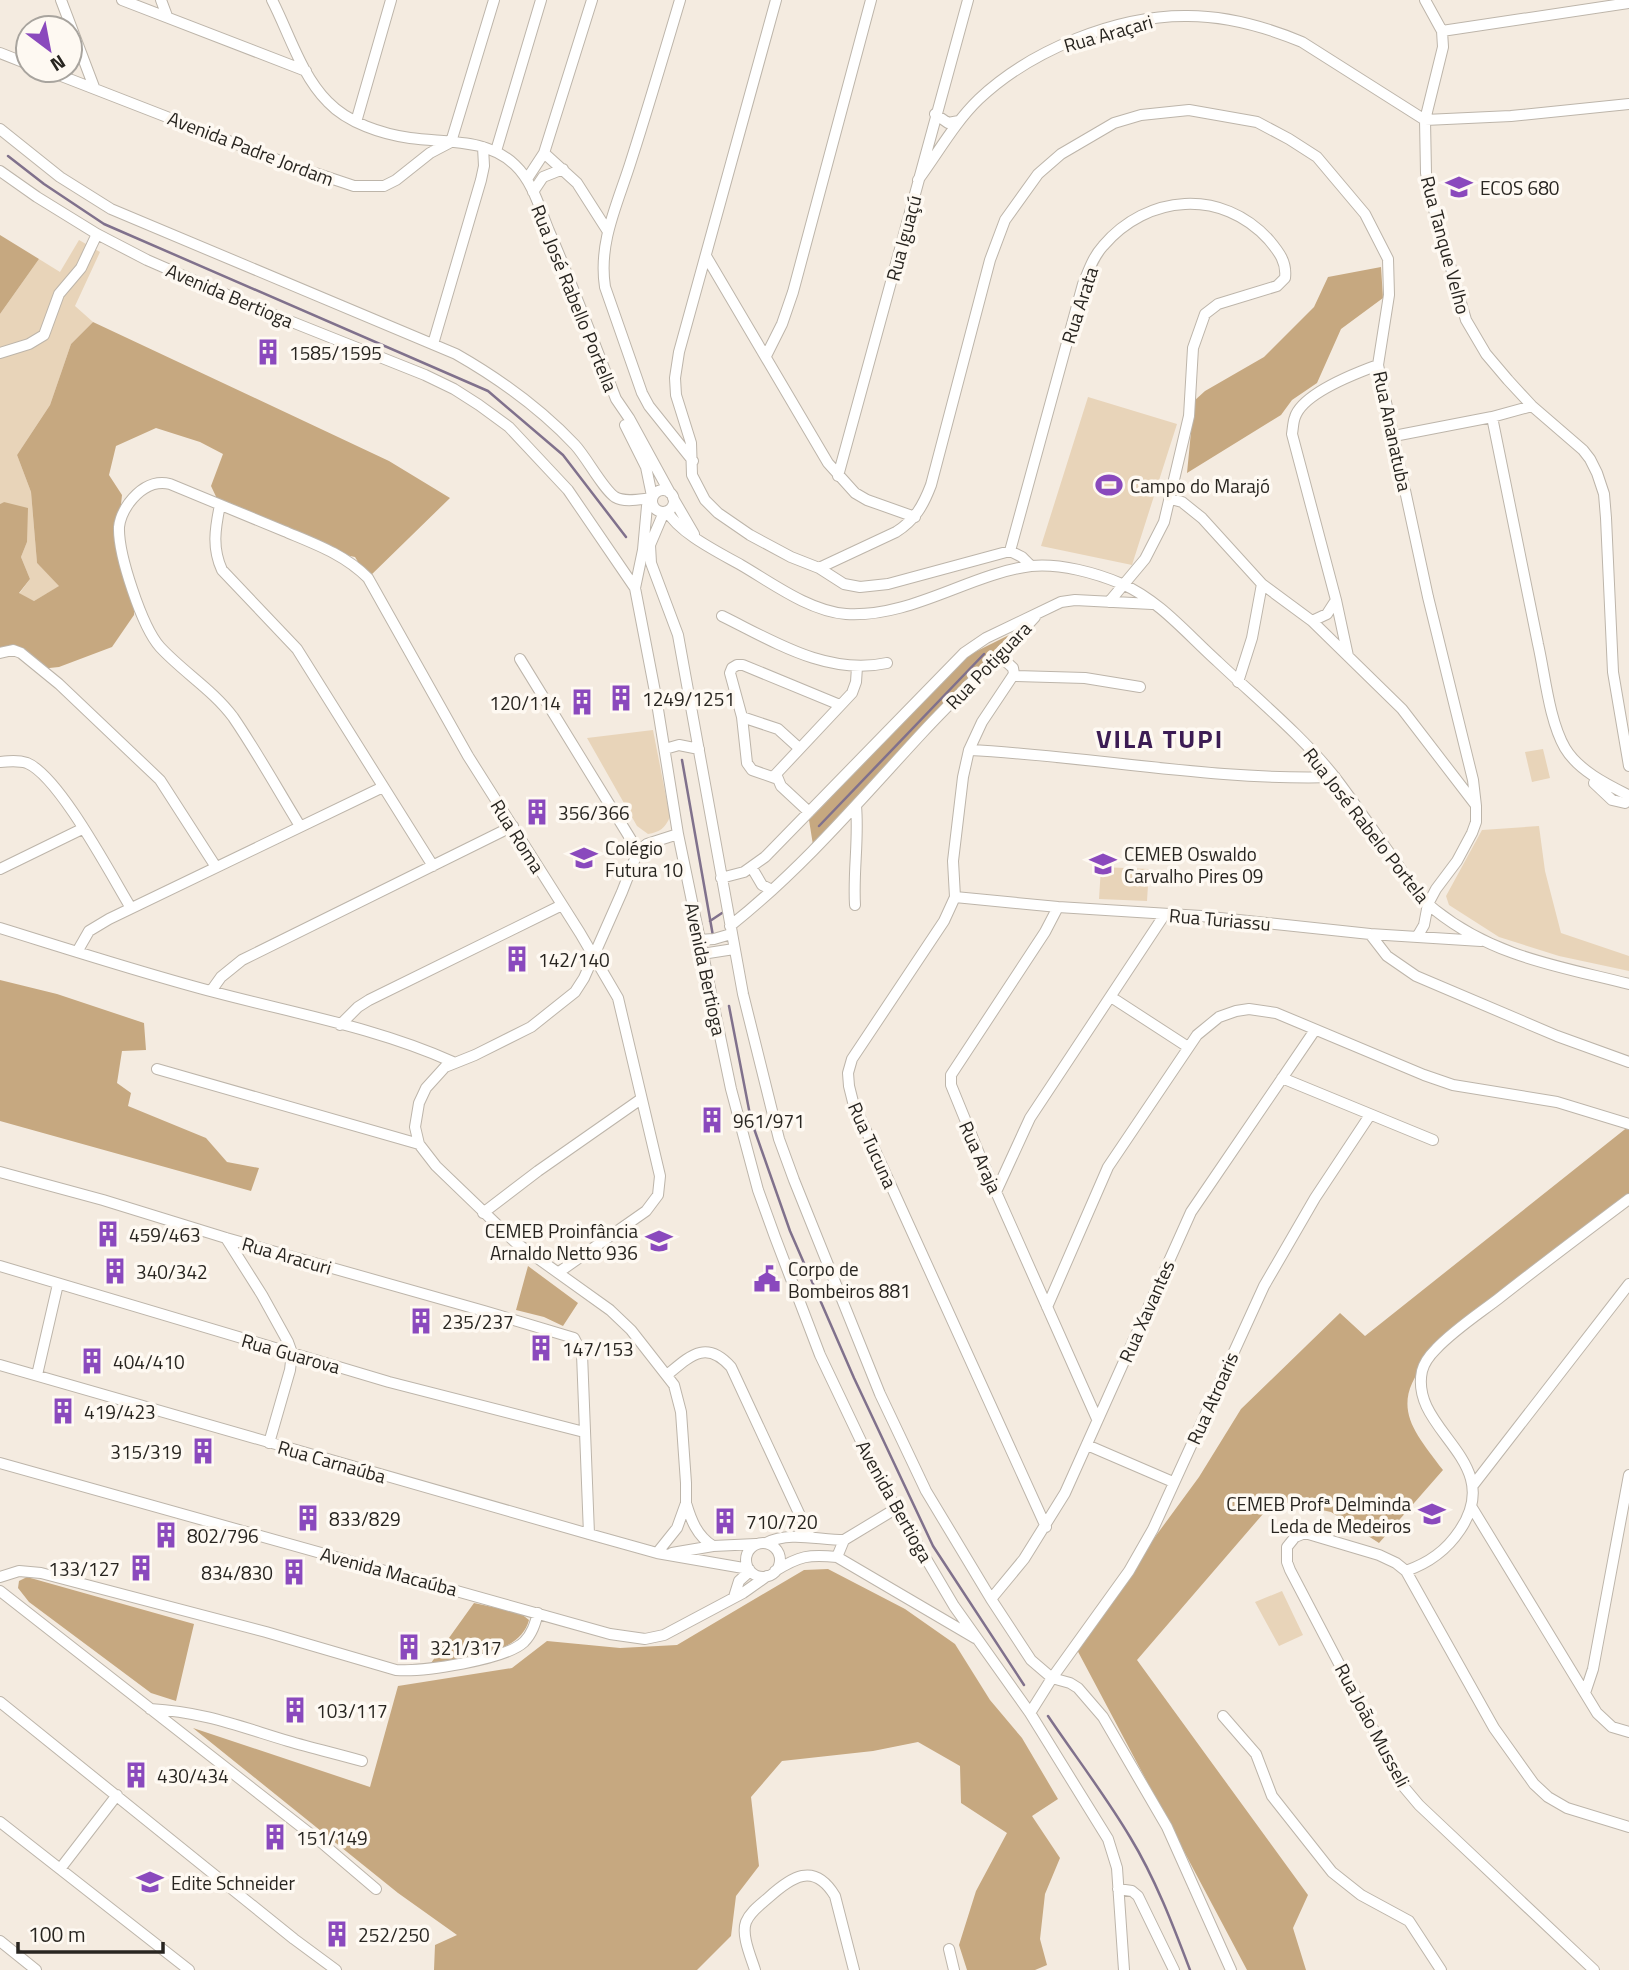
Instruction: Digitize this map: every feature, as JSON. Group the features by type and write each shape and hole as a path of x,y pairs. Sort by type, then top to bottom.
{"street":[{"path":"61,0 94,87"},
{"path":"122,0 306,71"},
{"path":"161,0 167,16"},
{"path":"356,122 391,0"},
{"path":"274,1 306,71 329,104 356,122 408,138 451,142 494,0"},
{"path":"496,151 541,0"},
{"path":"527,179 544,153 592,0"},
{"path":"680,0 607,230 602,269 605,287 634,372 649,406 693,461"},
{"path":"776,0 679,352 675,378 676,395 691,443 692,475 705,500 718,513 750,535 791,557 819,568 844,584 873,587 1010,551 1031,566"},
{"path":"766,356 782,324 793,292 871,0"},
{"name":"Rua Iguaçú","path":"838,476 968,0"},
{"path":"1425,0 1441,31 1629,3"},
{"name":"Rua Araçari","path":"918,180 959,121 979,99 1002,80 1053,48 1085,35 1166,17 1188,16 1249,24 1302,42 1425,120"},
{"name":"Rua Tanque Velho","path":"1441,31 1443,47 1425,120 1424,151 1430,196 1466,320 1486,354 1532,406 1583,450 1597,473 1604,494 1613,672 1629,766"},
{"name":"Avenida Padre Jordam","path":"84,83 288,164 355,186 384,186 396,180 430,153 451,142"},
{"path":"1425,120 1511,116 1629,104"},
{"name":"Rua Ananatuba","path":"915,517 930,485 990,260 1005,220 1038,174 1061,154 1114,123 1141,115 1189,110 1257,122 1317,157 1365,214 1388,259 1389,295 1378,365 1473,780 1476,822 1472,833 1428,904 1424,925 1417,936"},
{"path":"935,114 948,123 959,121"},
{"name":"Avenida Bertioga","path":"1,131 60,177 111,209 433,344 474,364 560,430 587,458 616,498 652,498"},
{"name":"Rua José Rabello Portella","path":"451,142 496,151 514,164 527,179 615,399 629,418 698,539"},
{"path":"433,344 481,180 484,166 483,147"},
{"path":"544,153 577,183 607,230"},
{"path":"533,192 543,177 563,169"},
{"name":"Avenida Bertioga","path":"0,170 97,234 147,260 257,309 425,375 479,405 509,427 568,490 635,588 702,954 741,1132 775,1237 820,1354 879,1479 954,1606 1030,1713 1108,1839 1117,1868 1124,1970"},
{"name":"Rua Arata","path":"1010,551 1083,284 1102,247 1139,216 1159,207 1184,203 1222,210 1244,219 1278,251 1286,272 1280,284 1218,304 1209,309 1202,320 1194,348 1189,416 1171,499 1158,537 1145,559 1109,602"},
{"path":"0,353 29,344 44,335 59,294 81,268 97,234"},
{"path":"706,256 819,449 838,476 867,500 915,517"},
{"path":"1348,657 1336,600 1292,434 1294,418 1310,398 1360,371 1378,365"},
{"path":"615,399 623,422 646,467 652,498 656,510 665,511 672,507 672,495 660,490 652,498 647,506 643,550 635,588"},
{"path":"1394,436 1492,417 1532,406"},
{"path":"1492,417 1554,718 1566,749 1581,769 1608,798 1616,802 1628,800"},
{"name":"Rua Roma","path":"300,827 231,715 158,645 145,621 119,540 119,524 130,502 143,489 157,483 170,484 336,553 349,560 368,578 468,756 594,955 618,998 660,1176 658,1195 646,1211 559,1272"},
{"path":"1171,499 1182,502 1202,518 1262,584 1312,621 1402,709 1476,806"},
{"path":"220,505 214,543 216,558 222,570 297,649 433,866"},
{"name":"Avenida Bertioga","path":"665,511 650,545 650,563 678,635 734,949 779,1139 794,1180 904,1448 943,1520 1031,1660 1052,1678 1078,1688 1103,1717 1167,1827 1231,1970"},
{"name":"Rua José Rabelo Portela","path":"665,511 671,520 698,539 806,602 846,614 911,603 1031,566 1073,570 1124,585 1186,631 1313,753 1335,777 1428,904 1484,942 1519,956 1629,984"},
{"path":"819,568 895,532 915,517"},
{"path":"1238,682 1252,638 1262,584"},
{"path":"1039,613 1061,602 1075,600 1153,604"},
{"path":"1312,621 1327,614 1336,600"},
{"name":"Rua Potiguara","path":"731,930 856,806 926,729 1039,613"},
{"name":"Rua Potiguara","path":"721,878 752,868 964,653 986,638 1039,613"},
{"path":"722,616 806,656 857,667 887,663"},
{"path":"0,653 13,650 21,653 59,684 160,780 216,867"},
{"path":"955,897 953,861 969,750 982,722 1014,676 1013,668 1000,656"},
{"path":"520,659 638,851"},
{"path":"809,812 775,778 749,767 730,673 737,665 840,705"},
{"path":"775,778 777,770 854,688 857,667"},
{"path":"1014,676 1085,678 1140,687"},
{"path":"741,717 778,729 799,748"},
{"path":"664,749 679,745 699,749"},
{"path":"969,750 1034,753 1220,774 1335,777"},
{"path":"0,762 16,761 33,767 60,794 131,908"},
{"path":"77,952 89,931 131,908 383,787"},
{"path":"855,905 854,883 859,832 856,806"},
{"path":"211,992 221,977 242,960 513,826"},
{"path":"0,869 82,829"},
{"path":"678,834 647,844 638,851 594,955 575,992 531,1027 475,1055 453,1062 437,1073 419,1103 415,1126 419,1144 425,1154 483,1213 515,1242 610,1310 631,1330 667,1375 678,1396 681,1412 686,1503 690,1518 701,1535 713,1546"},
{"path":"752,868 762,885 772,890"},
{"name":"Rua Turiassu","path":"955,897 1484,942"},
{"name":"Rua Tucuna","path":"955,897 944,921 852,1059 848,1073 849,1087 853,1102 1046,1527"},
{"path":"340,1025 369,1000 562,905"},
{"name":"Rua Araja","path":"1058,907 1045,932 951,1075 952,1091 1097,1419"},
{"path":"996,1192 1030,1118 1165,914"},
{"path":"0,928 211,992 340,1025 431,1052 453,1062"},
{"path":"699,940 714,939 731,930"},
{"path":"1370,934 1387,956 1416,976 1557,1036 1629,1062"},
{"path":"702,954 734,949"},
{"path":"1111,997 1188,1047"},
{"path":"1047,1307 1108,1167 1188,1047 1206,1026 1219,1017 1236,1011 1249,1009 1276,1013 1452,1085 1557,1102 1629,1124"},
{"name":"Rua Xavantes","path":"991,1599 1024,1559 1065,1493 1191,1212 1315,1030"},
{"path":"156,1069 419,1144"},
{"path":"1282,1079 1433,1140"},
{"path":"483,1213 641,1099"},
{"name":"Rua Atroaris","path":"1030,1713 1129,1571 1153,1529 1264,1286 1315,1198 1370,1115"},
{"name":"Rua Aracuri","path":"0,1172 115,1203 226,1238 573,1338 582,1354 584,1432"},
{"path":"1629,1199 1457,1330 1427,1359 1421,1378 1427,1405 1434,1420 1469,1471 1474,1484 1471,1506 1465,1522 1446,1548 1421,1566 1406,1572 1494,1728 1534,1784 1548,1797 1567,1808 1629,1827"},
{"path":"226,1238 262,1295 292,1353 290,1370 269,1443"},
{"name":"Rua Guarova","path":"0,1266 389,1382 584,1432"},
{"path":"37,1375 58,1284"},
{"path":"1474,1484 1629,1284"},
{"path":"667,1375 692,1355 702,1352 711,1352 731,1367 810,1537"},
{"name":"Rua Carnaúba","path":"0,1365 589,1534 661,1553 750,1570"},
{"path":"584,1432 589,1534"},
{"path":"1087,1445 1173,1482"},
{"name":"Avenida Macaúba","path":"0,1463 610,1634 645,1639 664,1635 734,1597 792,1560 812,1554 837,1557"},
{"path":"1585,1693 1594,1661 1629,1475"},
{"path":"661,1553 677,1528 686,1503"},
{"path":"1471,1506 1605,1723 1629,1732"},
{"path":"897,1507 844,1540 837,1557 977,1640"},
{"name":"Rua João Musseli","path":"1406,1572 1378,1555 1313,1534 1299,1534 1290,1541 1286,1555 1290,1570 1404,1786 1419,1805 1594,1970"},
{"path":"661,1553 762,1543 776,1549 780,1560 771,1574 760,1576 750,1570 747,1556 752,1547 762,1543 775,1538 844,1540"},
{"path":"734,1597 739,1581 750,1570"},
{"path":"0,1577 19,1571 41,1573 266,1632 396,1670 426,1669 508,1652 523,1643 531,1633 538,1613"},
{"path":"0,1591 322,1843 376,1889"},
{"path":"0,1702 335,1970"},
{"path":"150,1709 183,1710 217,1717 362,1761"},
{"path":"1223,1716 1251,1746 1272,1796 1332,1872 1361,1895 1409,1921 1441,1970"},
{"path":"60,1869 117,1795"},
{"path":"0,1822 189,1970"},
{"path":"755,1970 745,1933 746,1921 751,1913 784,1884 795,1877 809,1875 825,1884 835,1896 854,1970"},
{"path":"1118,1889 1132,1891 1138,1896 1174,1970"},
{"path":"0,1941 36,1970"},
{"path":"949,1949 954,1970"}],"shaded area":[{"path":"0,235 39,259 0,314"},
{"path":"79,240 100,252 75,306 93,322 71,344 50,405 17,455 31,492 37,563 60,586 34,601 19,594 30,579 21,557 27,542 4,502 0,504 0,314 39,259 60,272"},
{"path":"1381,267 1383,298 1341,329 1317,383 1292,400 1281,415 1187,473 1194,401 1205,391 1264,357 1314,307 1328,277"},
{"path":"93,322 389,461 450,498 368,578 355,557 336,553 220,505 211,486 223,454 200,442 156,428 116,446 109,475 122,495 119,524 135,593 134,615 112,647 59,667 40,669 13,650 0,654 0,504 4,502 28,508 27,542 21,557 30,579 19,593 34,601 59,586 37,563 31,492 17,455 50,405 71,344"},
{"name":"Campo do Marajó","path":"1088,397 1177,424 1132,565 1041,546"},
{"path":"1009,635 813,845 809,820 969,655"},
{"path":"653,730 670,817 662,829 648,834 637,826 587,738"},
{"path":"1543,749 1550,778 1532,782 1525,752"},
{"path":"1539,826 1545,871 1561,933 1629,956 1629,971 1559,956 1499,937 1449,905 1446,896 1482,830"},
{"path":"1101,867 1149,869 1147,901 1099,899"},
{"path":"0,980 57,994 144,1023 146,1050 122,1051 117,1083 131,1093 128,1106 206,1138 227,1162 259,1168 251,1191 0,1121"},
{"path":"1629,1126 1629,1200 1428,1359 1416,1375 1407,1404 1409,1416 1422,1442 1443,1470 1379,1543 1331,1512 1275,1500 1137,1660 1308,1895 1293,1928 1306,1970 1247,1970 1075,1646 1199,1477 1241,1409 1340,1313 1365,1336"},
{"path":"528,1266 578,1303 563,1326 544,1317 516,1310"},
{"path":"828,1569 905,1609 955,1644 990,1700 1022,1738 1058,1799 1032,1816 1060,1858 1045,1894 1040,1939 1047,1965 1035,1970 967,1970 959,1945 976,1891 1007,1833 961,1803 960,1766 918,1742 873,1751 782,1761 751,1797 759,1866 736,1896 731,1936 697,1970 434,1970 435,1945 457,1935 398,1893 193,1728 370,1787 398,1686 512,1668 547,1641 620,1648 677,1645 804,1570"},
{"path":"27,1577 194,1624 176,1701 151,1693 29,1602 18,1588 19,1581"},
{"path":"1282,1591 1303,1635 1279,1646 1255,1602"},
{"path":"474,1603 520,1613 529,1620 523,1632 502,1648 472,1657 431,1663"}],"waterway":[{"path":"8,156 104,224 488,391 563,455 626,537"},
{"path":"819,826 984,654"},
{"path":"682,760 713,936"},
{"path":"710,921 722,913"},
{"path":"729,1006 751,1120 790,1231 854,1378 933,1546 1024,1685"},
{"path":"1048,1716 1110,1806 1148,1869 1190,1970"}],"place":[{"name":"ECOS 680","path":"1459,187"},
{"name":"1585/1595","path":"268,352"},
{"name":"Campo do Marajó","path":"1109,485"},
{"name":"1249/1251","path":"621,698"},
{"name":"120/114","path":"582,702"},
{"name":"356/366","path":"537,812"},
{"name":"Colégio Futura 10","path":"584,858"},
{"name":"CEMEB Oswaldo Carvalho Pires 09","path":"1103,864"},
{"name":"142/140","path":"517,959"},
{"name":"961/971","path":"712,1120"},
{"name":"459/463","path":"108,1234"},
{"name":"CEMEB Proinfância Arnaldo Netto 936","path":"659,1241"},
{"name":"340/342","path":"115,1271"},
{"name":"Corpo de Bombeiros 881","path":"767,1279"},
{"name":"235/237","path":"421,1321"},
{"name":"147/153","path":"541,1348"},
{"name":"404/410","path":"92,1361"},
{"name":"419/423","path":"63,1411"},
{"name":"315/319","path":"203,1451"},
{"name":"CEMEB Profª Delminda Leda de Medeiros","path":"1432,1514"},
{"name":"833/829","path":"308,1518"},
{"name":"710/720","path":"725,1521"},
{"name":"802/796","path":"166,1535"},
{"name":"133/127","path":"141,1568"},
{"name":"834/830","path":"294,1572"},
{"name":"321/317","path":"409,1647"},
{"name":"103/117","path":"295,1710"},
{"name":"430/434","path":"136,1775"},
{"name":"151/149","path":"275,1837"},
{"name":"Edite Schneider","path":"150,1882"},
{"name":"252/250","path":"337,1934"}],"district":[{"name":"VILA TUPI","path":"1160,738"}]}
